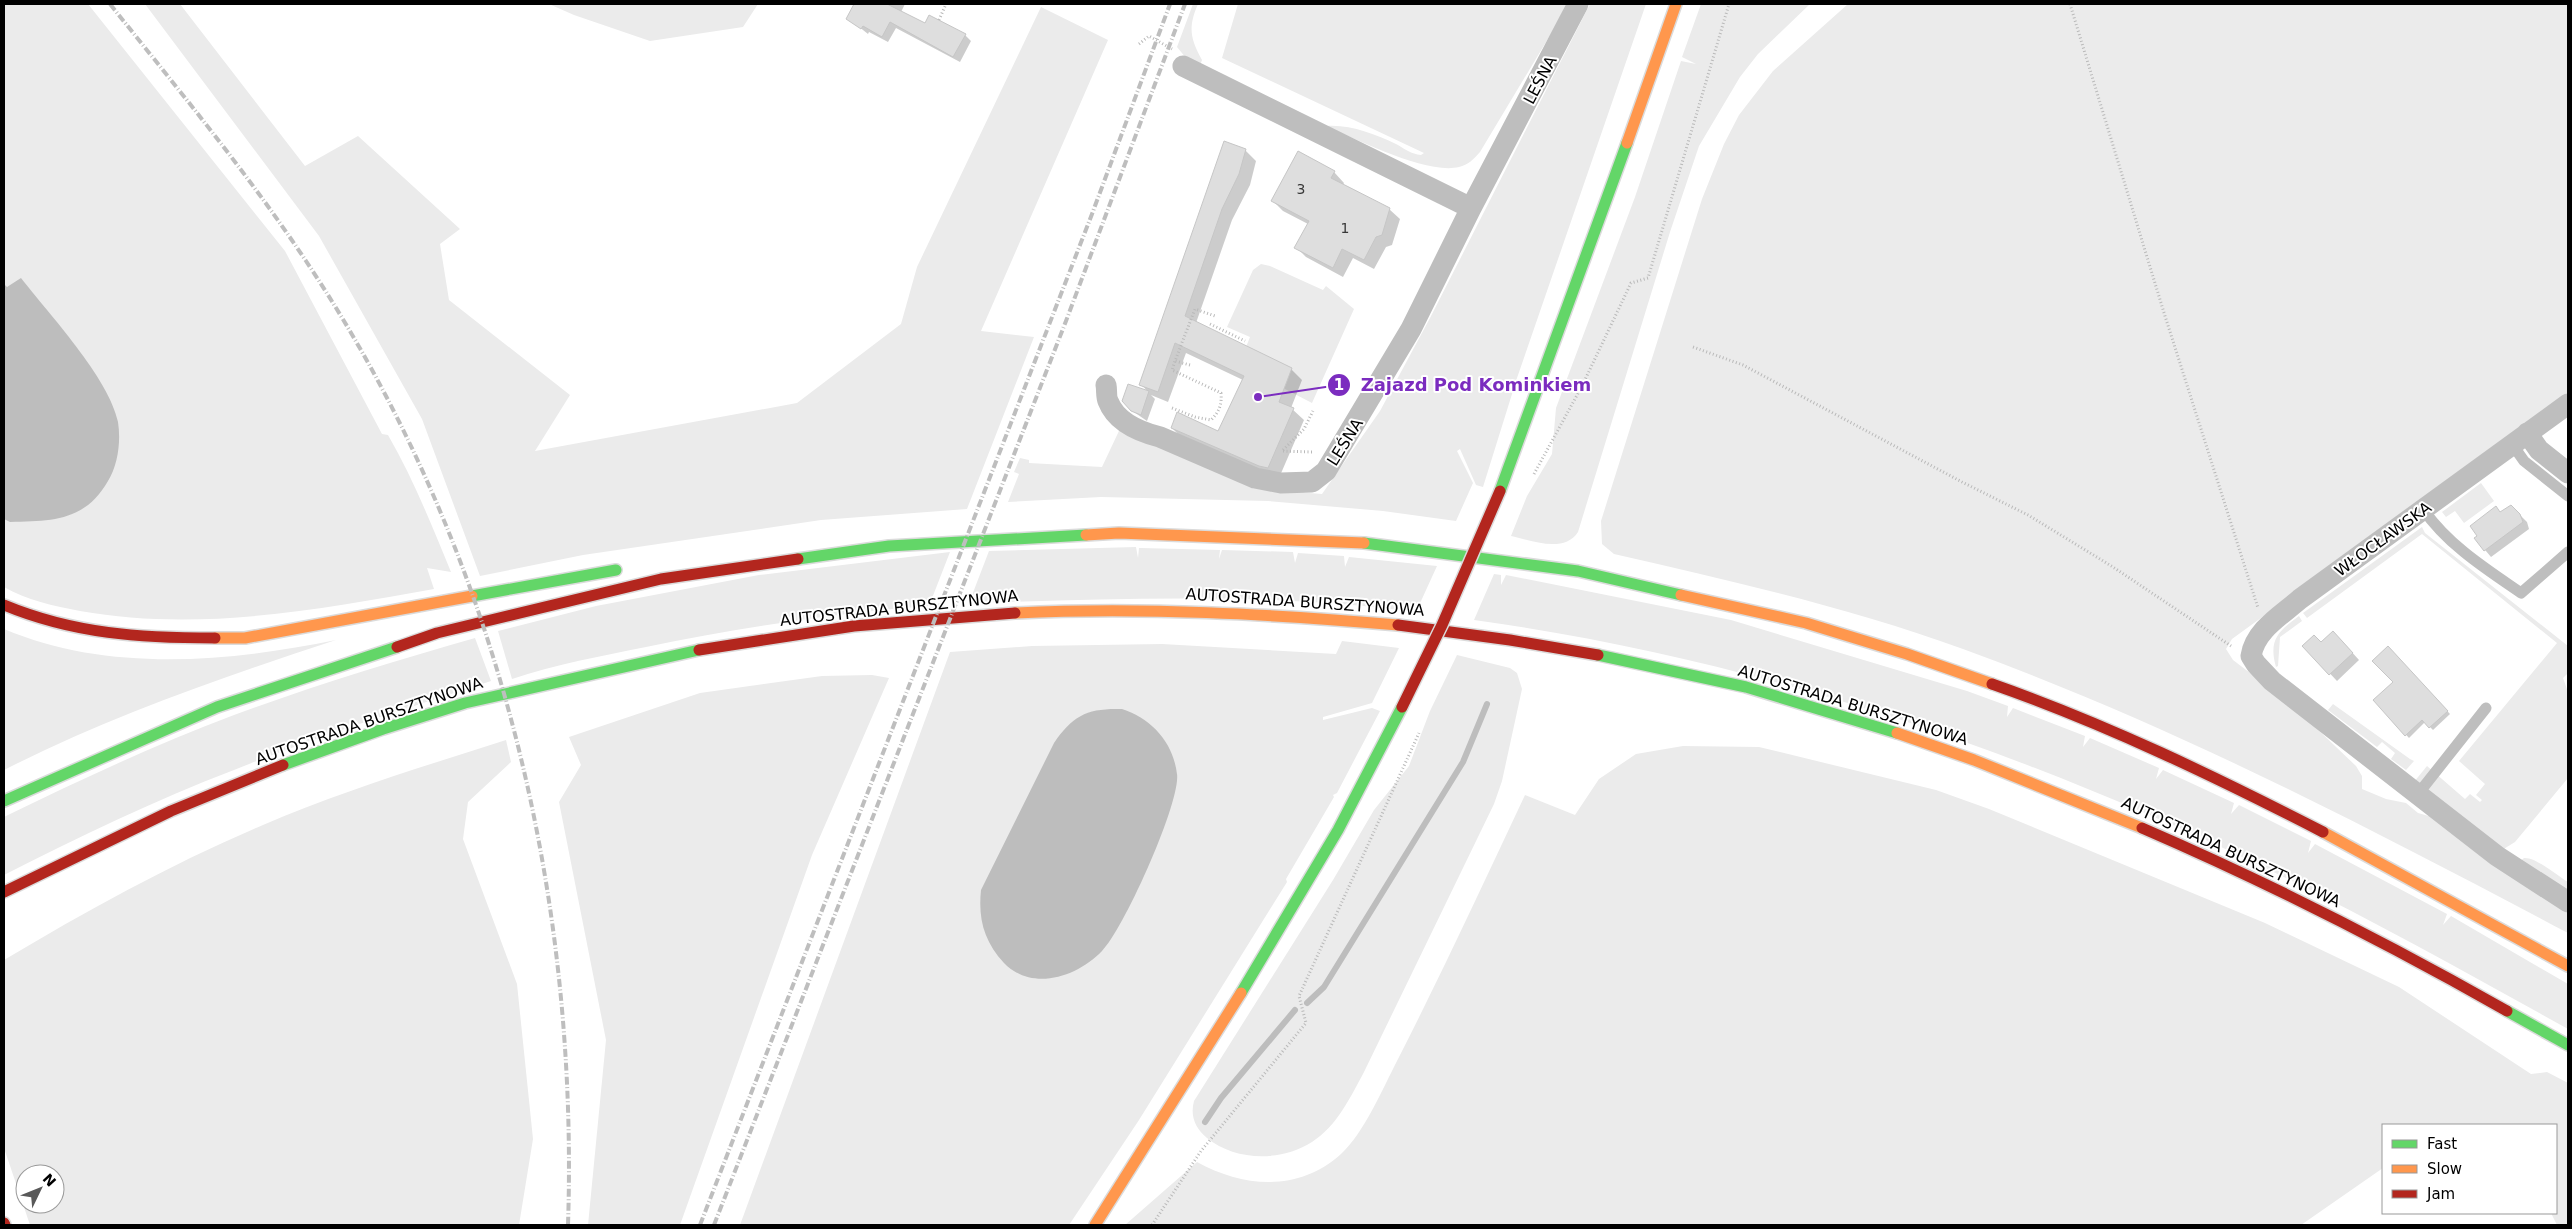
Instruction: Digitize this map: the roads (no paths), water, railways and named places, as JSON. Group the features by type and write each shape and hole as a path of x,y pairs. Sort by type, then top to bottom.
{"main road":[{"path":"1095,1225 1262,961 1338,830 1402,708 1442,625 1500,491 1582,270 1676,4"},
{"path":"4,801 108,753 240,699 387,647 520,609 612,587 811,554 923,541 1070,533 1148,532 1298,538 1397,546 1603,576 1808,624 1929,662 2056,708 2168,755 2310,824 2464,906 2568,966"},
{"path":"4,605 23,613 91,631 147,638 245,638 611,570 629,570"},
{"path":"648,570 703,571"},
{"name":"AUTOSTRADA BURSZTYNOWA","path":"4,892 148,820 275,768 376,732 488,697 739,641 828,630 992,613 1143,609 1229,610 1381,622 1544,644 1687,673 1760,691 1920,740 2098,808 2251,877 2387,945 2568,1045"}],"street":[{"name":"LEŚNA","path":"1106,385 1108,401 1128,425 1254,478 1281,484 1312,482 1326,471 1411,329 1471,208 1550,62 1578,4"},
{"path":"1183,66 1471,208"},
{"name":"WŁOCŁAWSKA","path":"2418,794 2272,681 2251,656 2255,642 2269,625 2300,600 2568,404"},
{"path":"2520,439 2540,450 2568,473"},
{"path":"2418,794 2496,856 2568,902"}],"lane":[{"path":"2520,439 2524,461 2568,496"},
{"path":"2423,509 2435,525 2475,561 2521,593 2568,552"},
{"path":"2418,794 2486,708"}],"waterway":[{"path":"1307,1003 1324,987 1463,762 1487,704"},
{"path":"1205,1122 1221,1098 1295,1010"}],"railway":[{"path":"110,4 235,162 306,261 372,370 428,484 475,602 512,723 540,847 558,972 568,1098 568,1225"},
{"path":"700,1225 1092,214 1170,4"},
{"path":"714,1225 1066,321 1185,4"}],"place":[{"name":"Zajazd Pod Kominkiem","path":"1258,397"}]}
